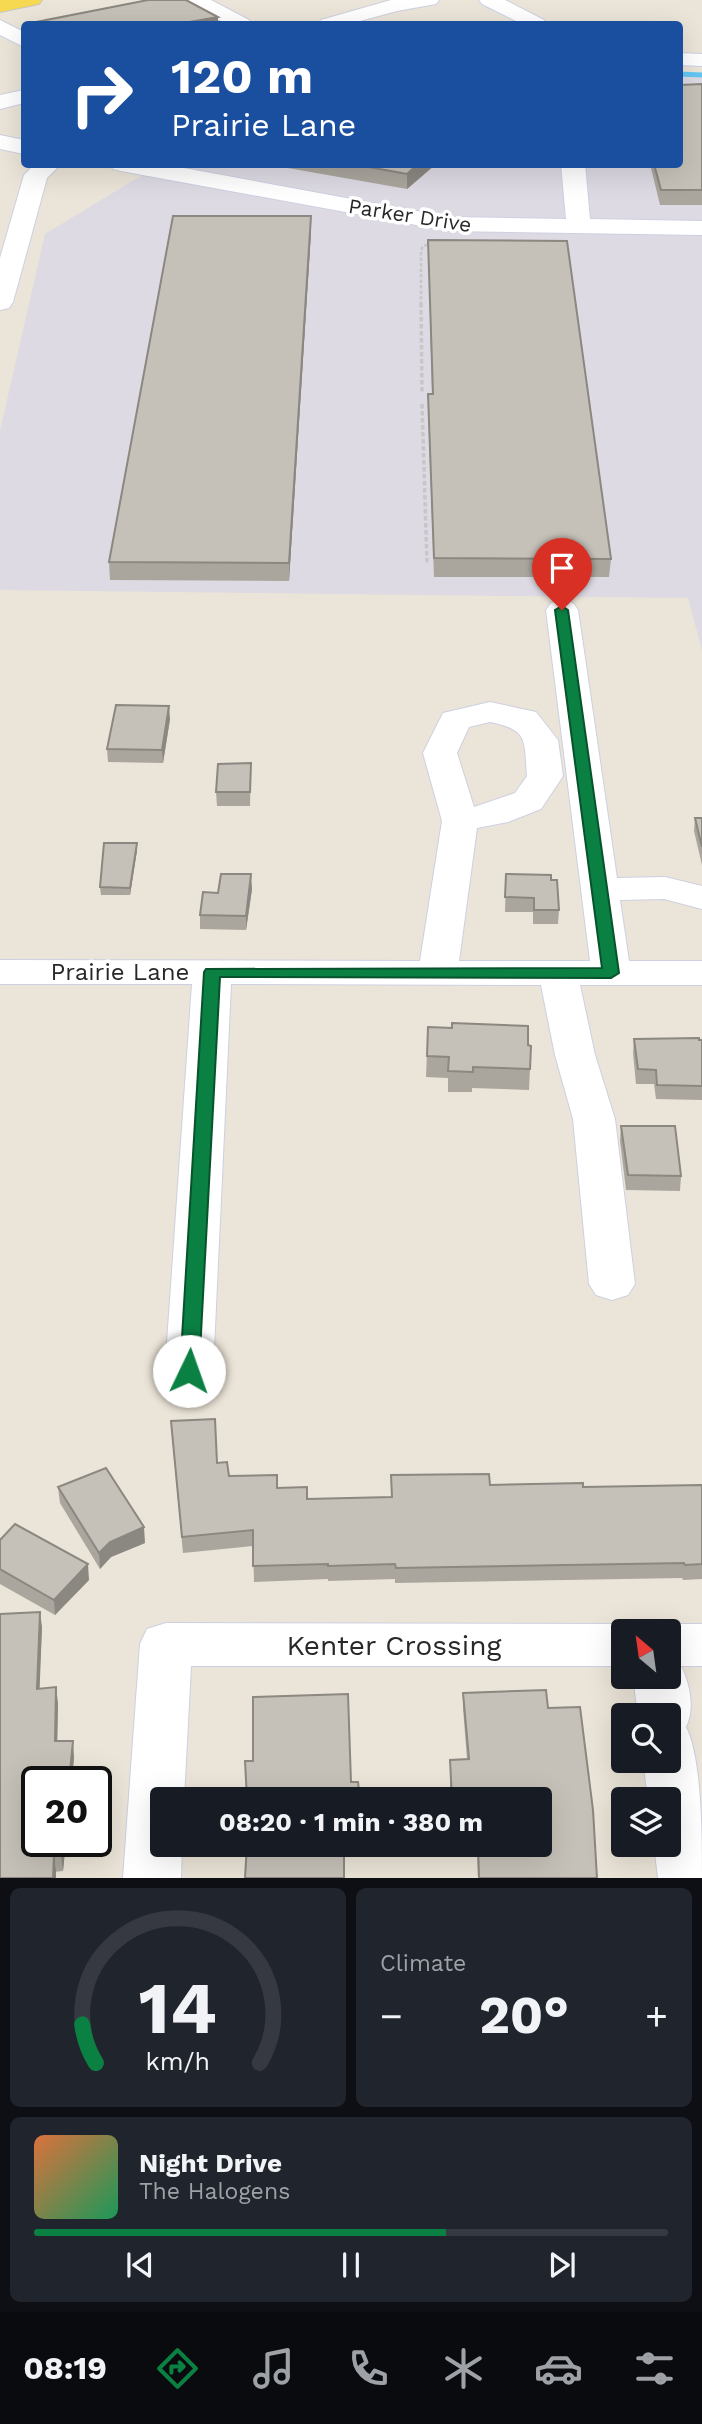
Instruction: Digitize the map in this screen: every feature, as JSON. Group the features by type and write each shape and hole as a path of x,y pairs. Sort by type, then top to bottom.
{"main road":[{"path":"0,6 32,0"}],"street":[{"path":"196,0 236,21"},
{"path":"339,21 395,5 429,0"},
{"path":"489,0 531,21"},
{"path":"0,26 21,39"},
{"path":"683,59 702,60"},
{"path":"0,102 21,98"},
{"path":"0,142 21,146"},
{"path":"0,302 36,175 45,168"},
{"name":"Parker Drive","path":"142,168 449,224 702,228"},
{"path":"210,181 227,168"},
{"path":"573,168 579,227"},
{"path":"562,610 611,973"},
{"path":"438,972 460,821"},
{"path":"601,889 665,888 702,898"},
{"name":"Prairie Lane","path":"0,972 702,973"},
{"path":"189,1371 212,972"},
{"path":"558,973 575,1055 594,1119 612,1283"},
{"name":"Kenter Crossing","path":"152,1878 166,1644 611,1645"},
{"path":"681,1645 702,1645"},
{"path":"672,1773 687,1878"}],"path":[{"path":"422,392 421,251 427,244 435,243"},
{"path":"422,404 427,563"}],"shaded area":[{"path":"683,74 702,75 702,650 688,598 0,590 0,431 45,234 154,168 683,168"}],"building":[{"path":"148,0 186,0 218,17 195,21 41,21"},
{"path":"702,84 702,190 661,190 655,168 683,168 683,85"},
{"path":"374,168 414,168 407,174"},
{"path":"173,216 311,216 289,563 109,562"},
{"path":"428,240 567,241 611,559 434,558 428,394 433,394"},
{"path":"116,705 169,706 162,750 107,749"},
{"path":"251,763 250,792 216,792 218,764"},
{"path":"695,818 702,818 702,847"},
{"path":"104,843 137,843 130,888 100,887"},
{"path":"221,874 251,874 246,916 200,915 203,892 218,893"},
{"path":"506,874 551,875 551,880 557,880 559,910 534,910 534,898 505,897"},
{"path":"452,1023 528,1026 530,1069 473,1067 473,1072 448,1071 449,1057 427,1056 428,1027 452,1028"},
{"path":"634,1039 702,1040 702,1086 657,1085 656,1070 638,1069"},
{"path":"621,1126 675,1126 681,1176 628,1175"},
{"path":"215,1419 217,1463 227,1462 229,1476 277,1475 277,1488 307,1487 307,1499 392,1497 391,1475 489,1474 490,1485 702,1485 702,1564 396,1568 395,1564 253,1566 253,1530 182,1537 171,1421"},
{"path":"106,1468 144,1527 110,1542 99,1553 58,1487"},
{"path":"15,1524 88,1564 54,1600 0,1569 0,1540"},
{"path":"40,1612 37,1689 56,1687 55,1741 73,1741 71,1766 21,1766 21,1857 54,1857 53,1878 0,1878 0,1614"},
{"path":"546,1690 548,1708 580,1707 593,1810 597,1878 479,1878 478,1857 552,1857 552,1787 451,1787 450,1760 469,1759 463,1693"},
{"path":"348,1694 351,1782 358,1782 359,1787 246,1787 245,1761 253,1761 253,1697"},
{"path":"246,1857 344,1857 344,1878 245,1878"}],"waterway":[{"path":"683,74 702,75"}],"route":[{"path":"189,1371 212,972 611,973 562,610"}]}
